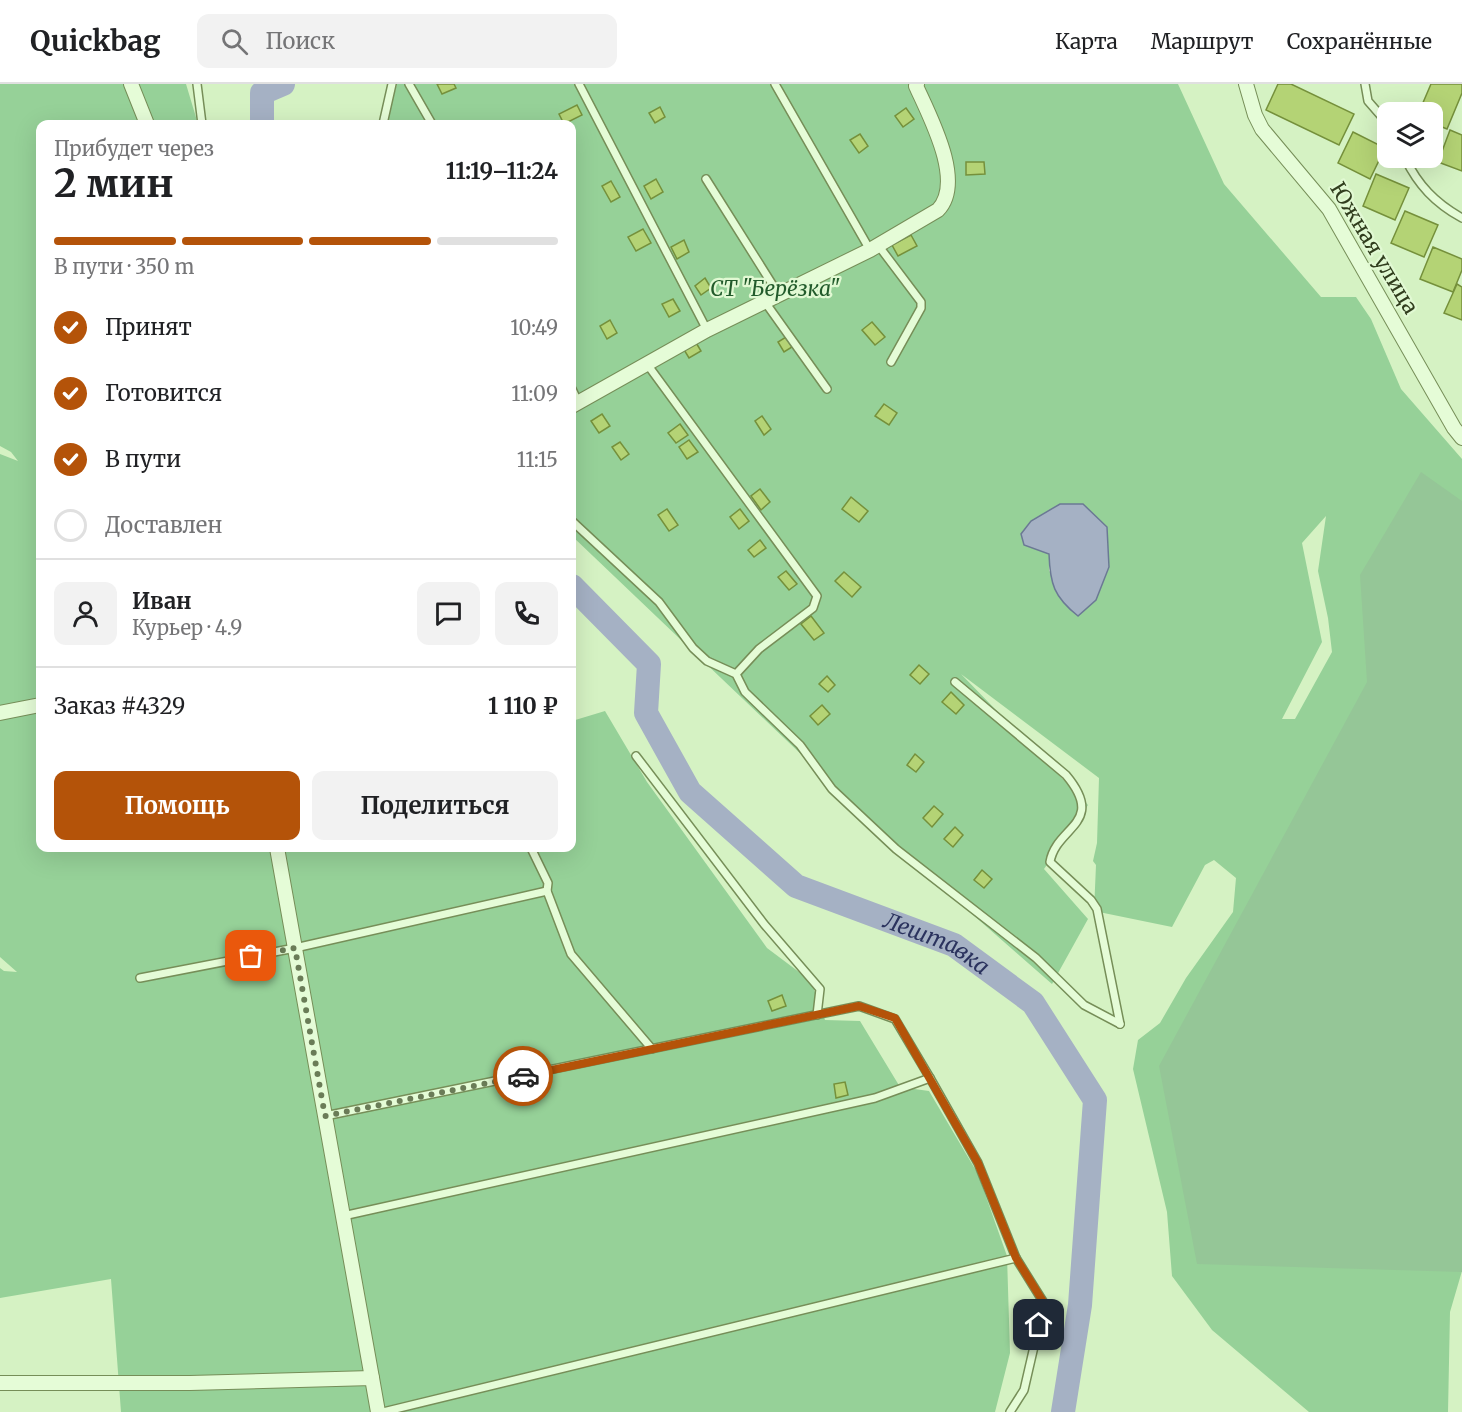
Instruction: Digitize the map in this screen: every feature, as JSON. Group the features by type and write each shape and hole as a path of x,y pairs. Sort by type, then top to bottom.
{"street":[{"path":"131,84 145,120"},
{"name":"Южная улица","path":"1246,84 1255,115 1262,129 1305,177 1335,218 1454,428 1462,438"},
{"path":"576,403 707,330 874,248 938,210 947,201 950,191 943,154 916,85"},
{"path":"0,713 36,706"},
{"path":"278,852 380,1412"},
{"path":"0,1383 190,1383 372,1378"}],"lane":[{"path":"196,84 201,120"},
{"path":"384,120 392,84"},
{"path":"409,84 430,120"},
{"path":"579,84 707,330"},
{"path":"775,84 874,248 921,302 921,308 891,362"},
{"path":"1365,84 1368,101 1377,111"},
{"path":"1410,168 1428,194 1462,218"},
{"path":"706,179 779,295"},
{"path":"765,302 827,389"},
{"path":"647,364 817,596 813,608 759,649 736,674"},
{"path":"576,525 659,602 693,648 707,661 736,674 745,692 800,745 832,789 896,849 1036,958 1084,1005 1120,1024 1097,909 1091,900 1050,862 1052,855 1078,822 1080,799 1075,786 1066,775 955,682"},
{"path":"636,756 764,924 820,988 818,1015"},
{"path":"533,852 548,883 547,891 571,954 652,1049"},
{"path":"140,978 295,948 547,891"},
{"path":"325,1116 859,1006 895,1018 978,1163 1016,1258 1044,1303 1024,1390 1010,1412"},
{"path":"343,1216 875,1098 930,1078"},
{"path":"380,1412 1016,1258"}],"green space":[{"path":"0,84 186,84 197,120 36,120 36,852 576,852 576,720 605,711 647,782 767,948 811,981 825,1020 860,1021 900,1087 929,1091 978,1174 1007,1256 1010,1353 995,1412 121,1412 111,1279 0,1298 0,968 4,971 17,972 0,957 0,454 18,461 11,452 0,446"},
{"name":"СТ \"Берёзка\"","path":"397,84 1178,84 1224,184 1321,297 1356,297 1371,319 1401,389 1462,459 1462,1271 1450,1312 1448,1412 1309,1412 1212,1330 1172,1276 1167,1212 1133,1069 1138,1040 1160,1023 1186,978 1233,912 1236,878 1214,860 1205,865 1172,927 1094,911 1096,865 1093,861 1097,843 1099,778 961,674 1088,805 1044,869 1088,919 1052,984 931,878 576,540 576,120 387,120","holes":["1326,516 1318,571 1328,618 1332,652 1295,719 1282,719 1322,642 1302,543","1107,527 1109,567 1096,600 1049,571 1049,554"]},
{"path":"1421,472 1462,501 1462,1272 1197,1264 1159,1066 1367,682 1360,575"}],"water":[{"path":"1060,504 1083,504 1107,527 1109,567 1096,600 1078,616 1063,603 1055,589 1049,554 1024,545 1021,534 1031,521"}],"building":[{"path":"437,84 454,84 456,88 442,94"},
{"path":"1278,84 1291,84 1354,114 1339,145 1266,110"},
{"path":"1431,84 1462,84 1462,93 1447,129 1443,127 1443,102 1423,102"},
{"path":"577,105 582,115 572,120 562,120 559,114"},
{"path":"660,107 665,117 655,123 649,113"},
{"path":"906,108 914,119 903,127 895,116"},
{"path":"1450,130 1462,135 1462,171 1443,164 1443,149"},
{"path":"1353,132 1377,144 1377,165 1370,179 1338,163"},
{"path":"860,134 868,146 859,153 850,140"},
{"path":"966,162 984,162 985,174 966,175"},
{"path":"1376,174 1409,188 1395,220 1363,206"},
{"path":"656,179 663,192 651,199 644,186"},
{"path":"611,181 620,197 611,202 602,186"},
{"path":"1405,211 1438,225 1424,257 1391,243"},
{"path":"643,229 651,243 636,251 628,237"},
{"path":"911,235 917,246 898,256 892,245"},
{"path":"684,240 689,252 677,259 671,247"},
{"path":"1433,247 1462,259 1462,270 1453,292 1420,279"},
{"path":"705,278 711,288 701,295 695,286"},
{"path":"1457,284 1462,287 1462,320 1444,313"},
{"path":"673,299 680,311 669,317 662,304"},
{"path":"610,320 617,333 607,339 600,326"},
{"path":"872,322 885,337 875,345 862,330"},
{"path":"786,337 792,347 784,352 778,342"},
{"path":"695,341 701,351 689,358 683,348"},
{"path":"884,404 897,413 889,425 875,416"},
{"path":"602,414 610,426 599,433 591,421"},
{"path":"762,416 771,429 764,435 755,421"},
{"path":"680,424 688,435 676,443 668,433"},
{"path":"689,440 698,452 687,459 679,447"},
{"path":"620,442 629,454 621,460 612,447"},
{"path":"760,489 770,502 761,510 751,496"},
{"path":"851,497 868,511 859,522 842,509"},
{"path":"667,509 678,525 669,531 658,515"},
{"path":"740,509 749,521 739,529 730,517"},
{"path":"760,540 766,548 754,557 748,550"},
{"path":"786,571 797,584 789,590 778,577"},
{"path":"844,572 861,587 852,597 835,581"},
{"path":"811,616 824,633 814,640 801,624"},
{"path":"919,665 929,674 920,684 910,675"},
{"path":"827,676 835,685 828,692 819,684"},
{"path":"951,692 964,705 956,714 942,702"},
{"path":"822,705 830,714 818,725 810,716"},
{"path":"915,754 924,762 916,772 907,765"},
{"path":"934,806 943,814 932,827 923,818"},
{"path":"955,827 963,835 953,847 944,839"},
{"path":"982,870 992,879 984,888 974,880"},
{"path":"782,995 786,1006 772,1011 768,1001"},
{"path":"845,1082 848,1095 836,1098 834,1084"}],"waterway":[{"name":"Лештавка","path":"262,120 262,93 283,84"},
{"name":"Лештавка","path":"576,590 649,664 646,713 690,792 796,886 954,945 1033,1003 1095,1100 1080,1305 1063,1412"}],"way so far":[{"path":"251,956 295,948 325,1116 523,1076"}],"route":[{"path":"523,1076 859,1006 895,1018 978,1163 1016,1258 1044,1303 1039,1325"}]}
